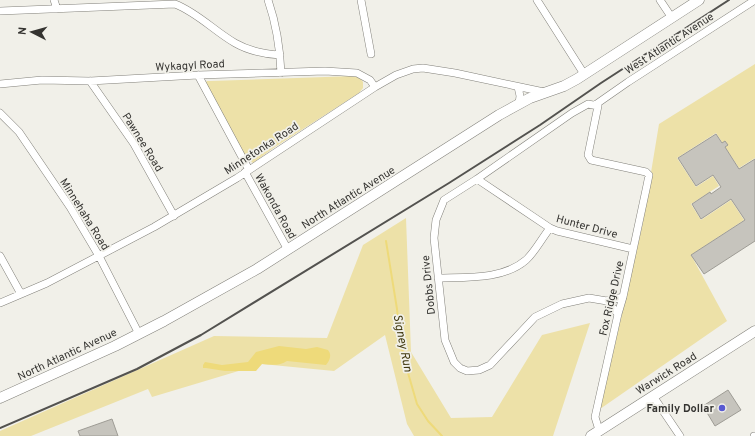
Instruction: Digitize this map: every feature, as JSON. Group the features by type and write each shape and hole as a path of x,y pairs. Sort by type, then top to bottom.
{"street":[{"path":"54,0 57,9"},
{"path":"268,0 273,14 280,55 280,73"},
{"path":"361,0 371,54"},
{"path":"537,0 584,74"},
{"path":"660,0 672,18"},
{"name":"North Atlantic Avenue","path":"0,398 110,349 257,269 479,128 519,104 544,92 564,86 700,0"},
{"name":"West Atlantic Avenue","path":"594,105 755,0"},
{"path":"0,11 164,2 175,4 189,10 236,44 265,54 280,55"},
{"name":"Minnetonka Road","path":"0,303 47,283 174,216 396,75 413,69 423,68 544,92"},
{"name":"Wykagyl Road","path":"0,84 42,80 90,81 198,75 325,71 357,73 370,80 375,87"},
{"name":"Wakonda Road","path":"198,75 288,250"},
{"name":"Pawnee Road","path":"90,81 134,144 174,216"},
{"path":"518,87 520,96 519,104"},
{"name":"Dobbs Drive","path":"594,105 588,104 572,113 444,200 436,220 434,238 445,340 454,362 460,368 467,371 479,370 490,365 535,317 562,304 588,298 607,301 623,297"},
{"name":"Fox Ridge Drive","path":"594,105 598,106 598,110 588,155 591,160 646,172 649,174 623,297 595,417 595,433"},
{"name":"Minnehaha Road","path":"0,112 19,132 62,195 99,256 139,334"},
{"name":"Hunter Drive","path":"477,179 550,228 633,249"},
{"path":"438,278 496,274 511,270 526,260 550,228"},
{"path":"0,256 21,294"},
{"path":"607,301 618,314"},
{"name":"Warwick Road","path":"595,433 755,331"},
{"path":"653,396 680,436"}],"shaded area":[{"path":"755,64 755,158 739,168 716,133 677,158 696,187 713,176 719,186 691,204 701,220 731,200 744,220 691,255 727,321 600,409 642,227 659,124"},
{"path":"354,76 360,78 363,82 363,88 359,93 275,147 253,163 246,158 201,88 207,81"},
{"path":"406,218 411,352 451,418 492,417 542,335 590,323 553,436 414,436 407,424 385,335 334,371 262,364 152,397 148,389 31,436 0,436 0,431 214,336 327,338 363,245"},
{"path":"279,346 306,349 317,347 328,350 330,358 326,365 287,361 272,365 262,364 256,371 225,371 203,368 205,362 222,365 248,362 256,352"}],"building":[{"path":"716,134 722,143 725,141 728,145 725,147 739,169 755,159 755,241 704,274 691,255 745,220 731,199 701,219 692,204 710,192 711,194 721,187 713,175 696,186 678,158"},
{"name":"Family Dollar","path":"728,390 741,410 715,426 703,406"},
{"path":"112,419 118,436 80,436 78,431"}],"waterway":[{"name":"Signey Run","path":"386,241 404,359 417,404 428,421 442,436"}],"railway":[{"path":"0,428 137,369 201,335 449,183 540,125 601,83 729,0"}],"place":[{"name":"Family Dollar","path":"722,408"}]}
